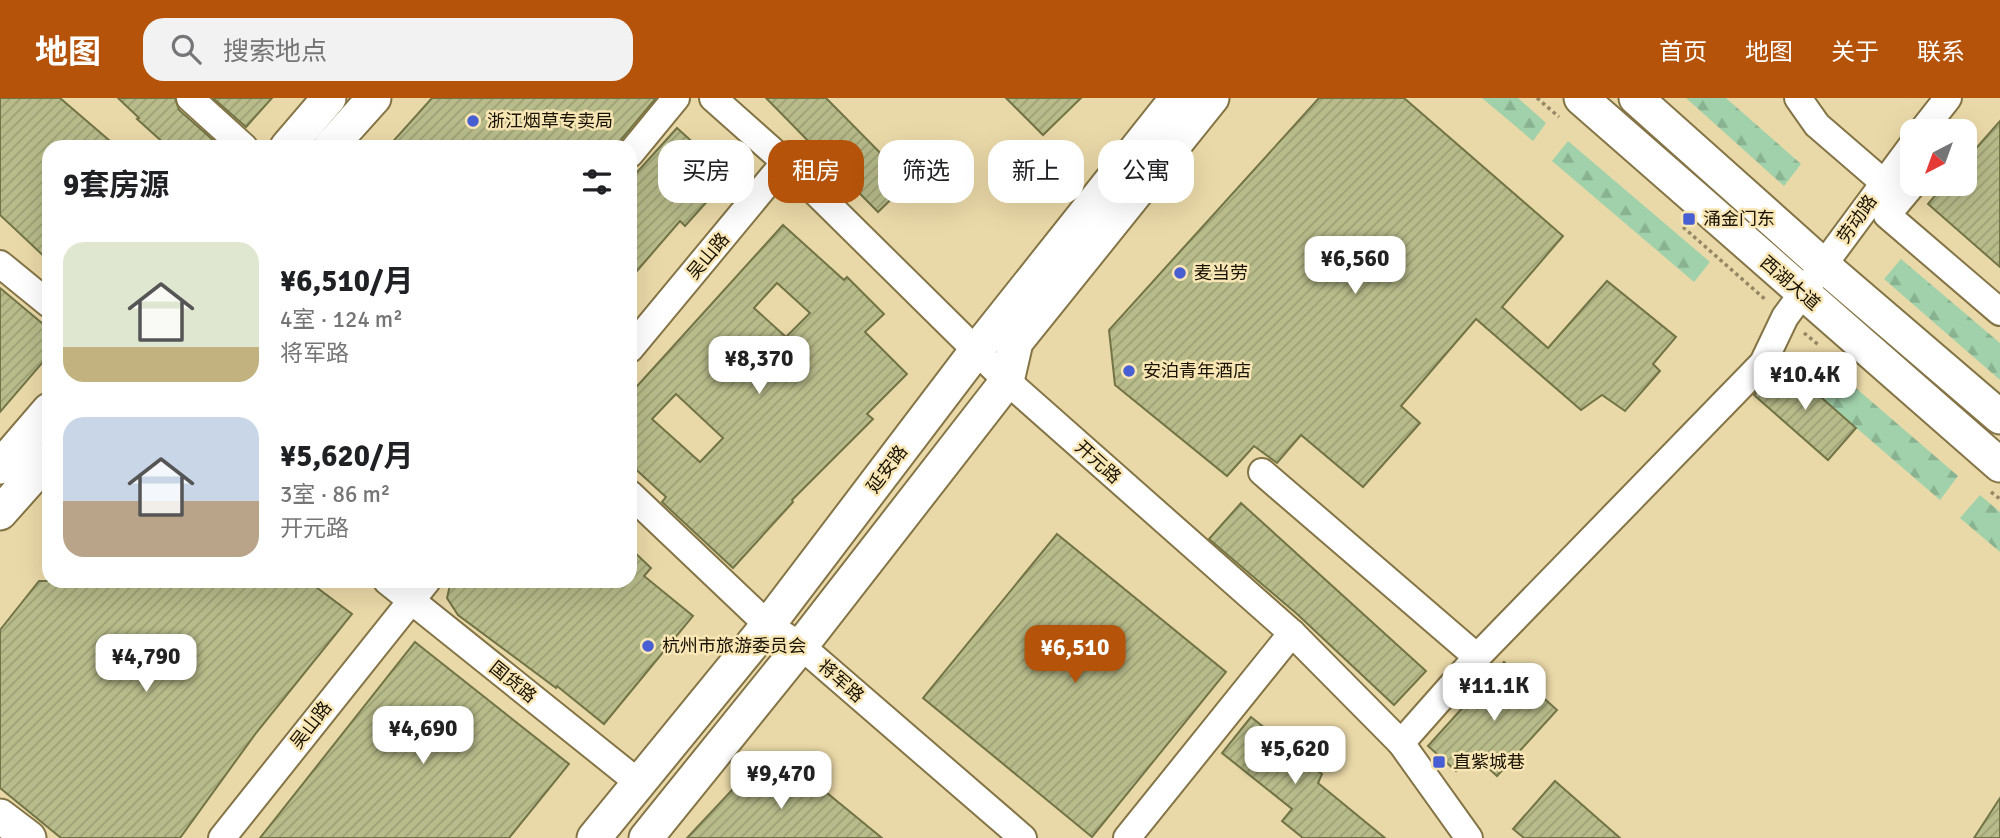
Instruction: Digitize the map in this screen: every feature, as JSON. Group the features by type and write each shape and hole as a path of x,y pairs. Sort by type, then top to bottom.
{"main road":[{"path":"293,140 329,98"},
{"path":"337,140 374,98"},
{"name":"延安路","path":"594,838 768,625 976,351 1177,98"},
{"path":"646,838 801,646 1007,381 1016,342 1212,98"},
{"name":"西湖大道","path":"1581,98 2000,466"},
{"name":"西湖大道","path":"1636,98 1824,266 2000,417"},
{"path":"0,467 42,418"},
{"path":"0,513 42,466"},
{"path":"0,816 29,838"}],"street":[{"path":"190,98 236,140"},
{"path":"637,145 676,98"},
{"name":"开元路","path":"713,98 768,147"},
{"path":"1798,98 1817,125 1884,182"},
{"path":"1931,119 1948,98"},
{"name":"劳动路","path":"1401,743 1477,657 1763,363 1785,317 1900,164"},
{"name":"吴山路","path":"637,341 768,183"},
{"path":"1903,196 1887,215 2000,312"},
{"name":"开元路","path":"826,203 1007,381 1292,633 1401,743 1467,837"},
{"path":"0,264 42,298"},
{"path":"1262,472 1477,657"},
{"name":"将军路","path":"637,501 768,625 801,646 1023,838"},
{"name":"吴山路","path":"222,838 419,590"},
{"name":"国货路","path":"419,590 639,783"},
{"path":"1127,838 1292,633"}],"green space":[{"path":"1482,98 1518,98 1546,123 1533,141"},
{"path":"1686,98 1726,98 1801,164 1784,186"},
{"path":"1568,141 1710,262 1694,282 1552,161"},
{"path":"1901,259 2000,343 2000,380 1884,279"},
{"path":"1843,377 1958,476 1940,500 1824,400"},
{"path":"1980,495 2000,512 2000,552 1960,518"}],"building":[{"path":"0,98 60,98 109,140 42,140 42,254 0,215"},
{"path":"118,98 175,98 179,110 213,140 160,140 137,119 139,118"},
{"path":"213,98 272,98 246,127"},
{"path":"432,98 656,98 621,140 394,140"},
{"path":"766,98 826,98 878,151 878,203 887,203 878,212 864,198 864,140 807,140"},
{"path":"1006,98 1081,98 1043,135"},
{"path":"1319,98 1404,98 1563,236 1502,307 1548,348 1607,281 1676,337 1653,364 1660,371 1625,411 1602,395 1581,410 1476,319 1401,406 1420,423 1363,487 1301,435 1277,463 1254,446 1227,476 1115,385 1109,330"},
{"path":"2000,121 2000,267 1928,204 1935,196 1978,196 1978,146"},
{"path":"677,128 690,140 666,140"},
{"path":"658,149 658,203 706,203 685,226 680,221 637,271 637,172"},
{"path":"783,225 844,280 847,277 884,314 865,332 907,374 867,414 873,419 792,500 733,568 662,502 666,497 637,470 637,386","holes":["777,283 810,313 786,337 754,308","676,394 723,438 700,462 652,419"]},
{"path":"0,288 42,323 42,363 0,412"},
{"path":"1781,362 1856,428 1828,460 1754,395 1775,374"},
{"path":"1241,503 1426,671 1394,705 1297,614 1209,539"},
{"path":"1057,534 1226,672 1092,837 923,698"},
{"path":"637,555 651,568 644,576 693,616 604,724 557,686 556,688 458,615 447,598 449,588 637,588"},
{"path":"39,581 42,581 42,588 317,588 352,614 256,733 180,838 61,838 0,788 0,630"},
{"path":"415,642 569,764 509,838 260,838"},
{"path":"1504,662 1557,710 1497,776 1472,753 1456,771 1428,746"},
{"path":"1251,717 1322,774 1318,783 1385,838 1303,838 1282,821 1292,809 1222,753"},
{"path":"773,765 805,775 882,838 687,838 749,772"},
{"path":"1555,781 1620,838 1524,838 1513,829"},
{"path":"2000,798 2000,838 1974,838"}],"place":[{"name":"浙江烟草专卖局","path":"473,121"},
{"name":"涌金门东","path":"1689,219"},
{"name":"麦当劳","path":"1180,273"},
{"name":"安泊青年酒店","path":"1129,371"},
{"name":"杭州市旅游委员会","path":"648,646"},
{"name":"直紫城巷","path":"1439,762"}]}
